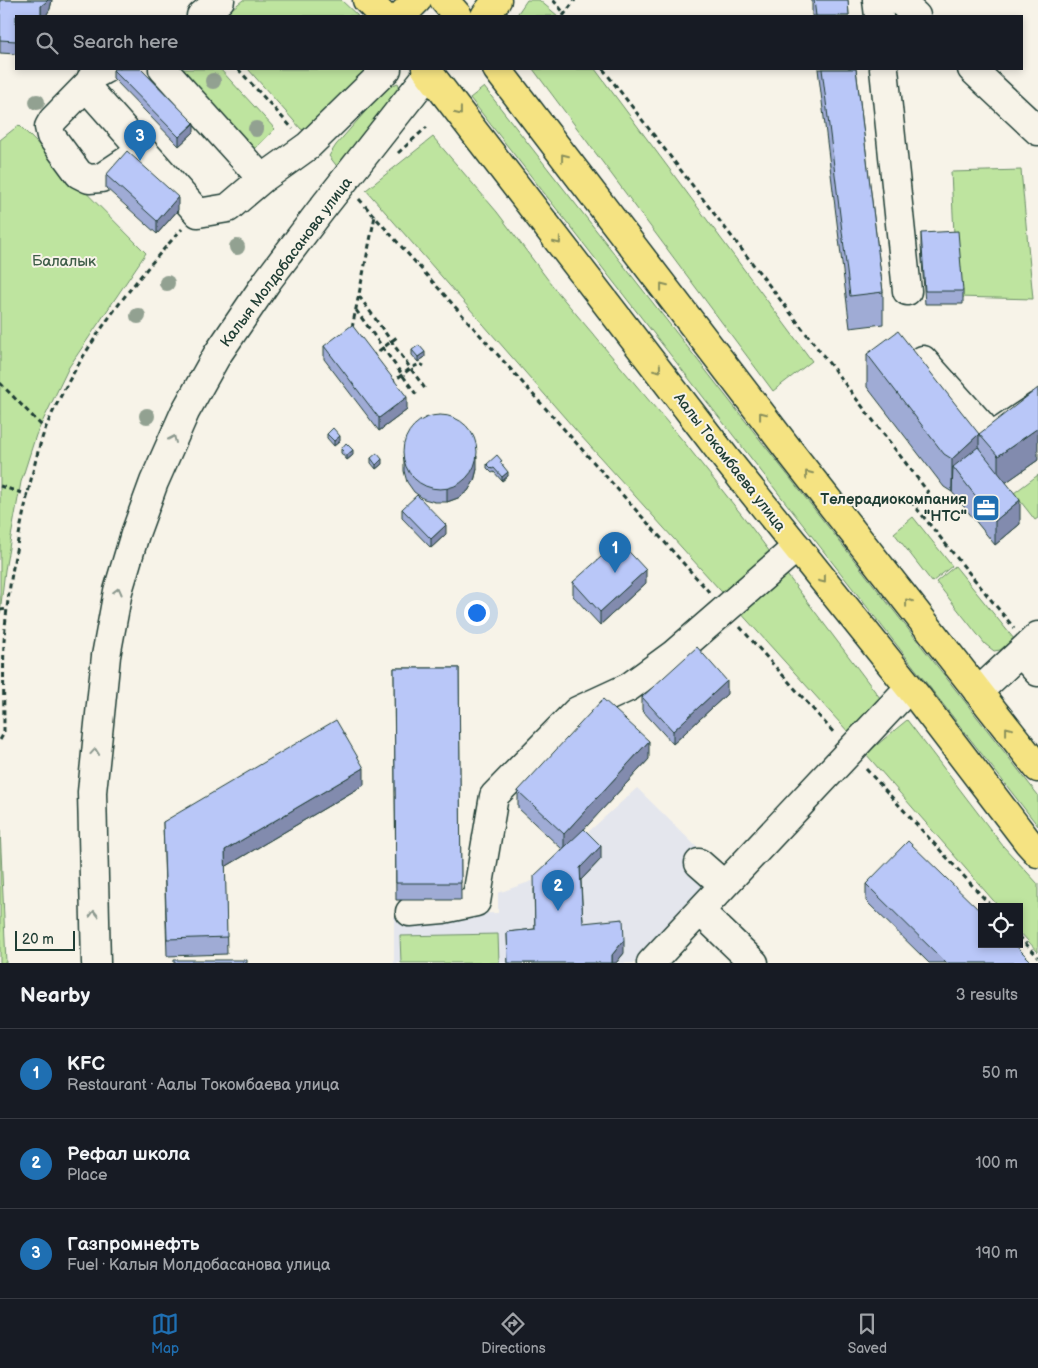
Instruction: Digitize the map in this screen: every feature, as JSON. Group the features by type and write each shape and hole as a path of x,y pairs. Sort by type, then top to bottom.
{"main road":[{"path":"367,0 381,15"},
{"path":"402,15 417,0"},
{"path":"444,0 457,15"},
{"path":"486,15 497,0"},
{"name":"Аалы Токомбаева улица","path":"430,70 721,452 1038,853"},
{"path":"498,70 791,453 1038,768"}],"street":[{"path":"202,15 220,0"},
{"path":"877,0 879,15"},
{"path":"899,0 915,15"},
{"path":"164,70 262,179"},
{"path":"97,76 89,90 198,213 228,208 262,179 308,146 386,70"},
{"name":"Калыя Молдобасанова улица","path":"96,963 92,792 106,656 118,591 135,534 154,482 185,412 217,355 268,280 430,70"},
{"path":"884,70 907,291"},
{"path":"973,70 1038,131"},
{"path":"97,76 53,120 50,127 51,136 79,174 89,180 102,178 142,150"},
{"path":"923,360 992,437 1038,406"},
{"path":"410,912 444,909 476,902 494,796 577,711 629,687 674,654 797,548"},
{"path":"978,692 1030,653"},
{"path":"651,963 909,688"},
{"path":"700,863 724,886"},
{"path":"700,911 745,960"}],"path":[{"path":"553,0 564,15 575,0"},
{"path":"239,70 308,146"},
{"path":"604,70 928,492 913,504 1019,635 1030,653"},
{"path":"354,194 850,751 988,903"},
{"path":"0,740 4,733 4,642 20,527 46,429 66,386 129,290 198,213"},
{"path":"351,333 375,216"},
{"path":"359,296 426,390"},
{"path":"356,309 418,397"},
{"path":"368,359 397,337"},
{"path":"388,385 411,368 420,364 424,366"},
{"path":"0,383 46,429"},
{"path":"0,486 28,495"},
{"path":"0,610 8,609"},
{"path":"1023,940 1038,957"}],"shaded area":[{"path":"637,788 723,873 639,963 394,963 394,917 400,915 498,913 498,893 535,880"}],"green space":[{"path":"243,0 341,0 357,15 224,15"},
{"path":"527,0 539,0 557,15 517,15"},
{"path":"176,70 221,70 275,129 249,154"},
{"path":"249,70 366,70 317,129 311,133 301,129"},
{"path":"534,70 596,70 812,361 773,391"},
{"path":"398,83 403,95 339,169 329,156 336,145 386,88"},
{"path":"484,87 1038,795 1038,826 470,98"},
{"name":"Балалык","path":"19,125 146,253 69,367 36,435 21,482 5,570 0,613 0,140"},
{"path":"433,137 497,212 555,289 684,442 745,519 880,698 850,734 580,435 366,190"},
{"path":"1021,170 1033,299 957,297 951,172"},
{"path":"1038,475 1038,518 1035,520 1014,493"},
{"path":"913,517 952,566 932,582 894,533"},
{"path":"955,566 1014,639 1000,650 994,651 985,644 936,582"},
{"path":"907,720 1003,846 1038,884 1038,952 1023,935 1023,903 996,903 866,754"},
{"path":"0,829 6,963 0,963"},
{"path":"498,934 499,963 401,963 400,936"}],"building":[{"path":"0,0 48,0 41,6 41,15 15,15 15,41 0,40"},
{"path":"814,0 848,0 849,15 816,15"},
{"path":"113,70 142,70 194,123 179,137"},
{"path":"822,70 856,70 883,292 850,296"},
{"path":"127,151 178,197 157,221 106,175"},
{"path":"958,231 963,291 925,291 921,233"},
{"path":"352,325 407,397 379,418 324,346"},
{"path":"898,331 979,434 952,459 944,454 867,354"},
{"path":"419,345 425,352 418,357 412,350"},
{"path":"1038,388 1038,428 998,456 979,434"},
{"path":"440,415 454,418 466,426 474,438 477,452 474,466 466,478 454,486 440,489 426,486 414,478 406,466 403,452 406,438 414,426 426,418"},
{"path":"333,428 340,436 334,441 327,434"},
{"path":"346,443 353,450 347,455 341,449"},
{"path":"978,447 1020,500 995,521 953,467"},
{"path":"377,453 382,459 376,465 371,458"},
{"path":"497,455 508,472 502,477 494,468 492,469 487,464"},
{"path":"417,495 446,525 431,539 402,509"},
{"path":"619,541 646,570 600,612 573,582"},
{"path":"697,647 727,681 673,731 642,697"},
{"path":"394,668 459,668 461,883 396,883"},
{"path":"603,699 649,741 564,834 518,791"},
{"path":"336,720 364,768 225,850 227,937 167,939 163,822"},
{"path":"584,829 601,846 580,868 583,923 623,919 624,940 612,955 612,963 508,963 507,932 535,929 534,876"},
{"path":"908,841 978,909 978,948 1018,948 1033,963 946,963 866,884"},
{"path":"174,960 247,960 247,963 174,963"}],"place":[{"name":"Газпромнефть","path":"140,161"},
{"name":"Телерадиокомпания \"НТС\"","path":"986,508"},
{"name":"KFC","path":"615,573"},
{"name":"Рефал школа","path":"558,911"}]}
